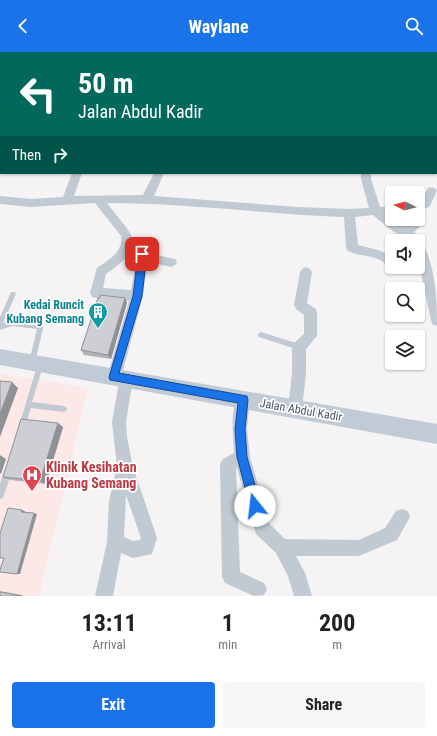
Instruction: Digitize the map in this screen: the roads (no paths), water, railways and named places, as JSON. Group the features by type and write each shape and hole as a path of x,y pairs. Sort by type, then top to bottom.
{"main road":[{"name":"Jalan Abdul Kadir","path":"0,357 437,434"}],"street":[{"path":"68,200 77,174"},
{"path":"147,199 159,174"},
{"path":"366,174 376,212 407,234"},
{"path":"425,204 432,191"},
{"path":"98,199 106,212 118,222 127,235 129,246 122,256 101,271 96,293 137,296"},
{"path":"0,200 31,203 68,200 147,199 297,211 349,213 385,211"},
{"path":"349,213 352,248 358,252 380,254 385,257"},
{"path":"405,232 413,226"},
{"path":"115,542 133,550 146,548 149,538 125,466 119,422 121,402 120,378 137,296 142,257 171,262"},
{"path":"425,262 432,276 437,320"},
{"path":"295,409 299,373 299,347 310,336 311,313 300,305 306,272"},
{"path":"243,400 240,429 242,457 262,528 282,547 296,573 303,596"},
{"path":"242,457 228,464 231,577 258,589"},
{"path":"104,596 115,542 117,501 125,466"},
{"path":"282,547 359,548 391,534 402,517"}],"lane":[{"path":"0,326 13,294"},
{"path":"0,326 12,323 37,326 40,328 36,363 28,405 19,434"},
{"path":"261,335 299,347"},
{"path":"28,405 64,409"},
{"path":"0,495 10,464"}],"place":[{"name":"Kedai Runcit Kubang Semang","path":"98,329"},
{"name":"Klinik Kesihatan Kubang Semang","path":"32,492"}]}
